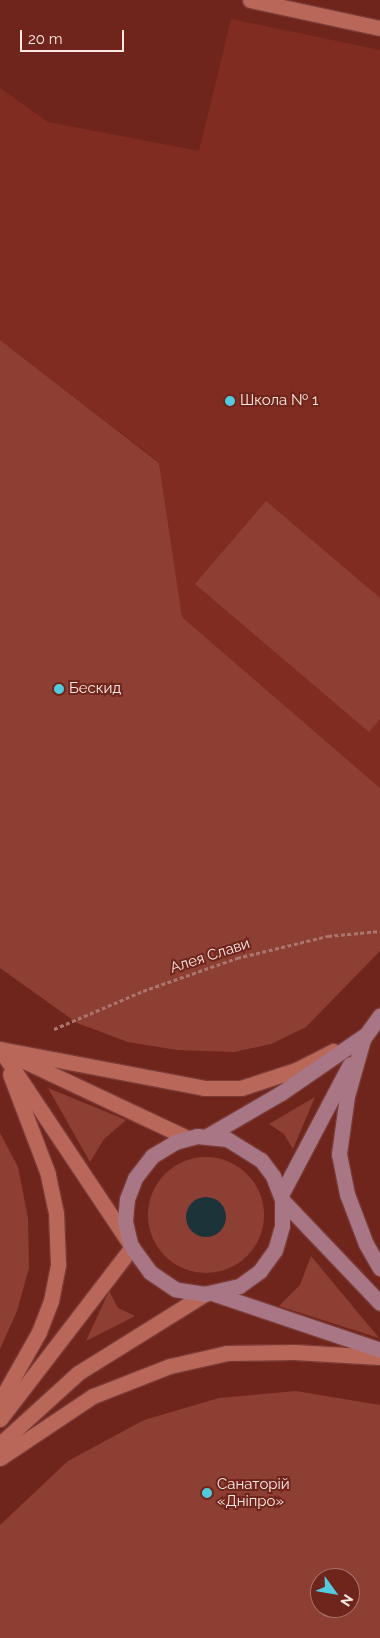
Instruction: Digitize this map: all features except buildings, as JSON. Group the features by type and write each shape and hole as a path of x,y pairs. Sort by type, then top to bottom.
{"main road":[{"path":"281,1198 364,1036 380,1015"},
{"path":"207,1136 281,1093 364,1036"},
{"path":"364,1036 347,1096 339,1154 347,1194 366,1244 380,1268"},
{"path":"210,1294 239,1286 260,1271 275,1250 282,1226 281,1198 274,1176 256,1156 227,1139 207,1136 188,1138 163,1148 142,1166 135,1178 127,1198 126,1221 131,1245 150,1272 162,1282 175,1289 210,1294 380,1350"},
{"path":"281,1198 380,1303"}],"street":[{"path":"250,0 380,28"},
{"path":"0,1049 147,1080 204,1088 241,1088 296,1070 364,1036"},
{"path":"0,1049 188,1138"},
{"path":"0,1049 131,1245 0,1419"},
{"path":"0,1049 48,1174 56,1213 58,1264 51,1301 39,1332 0,1401"},
{"path":"0,1444 78,1373 210,1294"},
{"path":"0,1458 92,1396 170,1366 226,1353 294,1352 380,1357"}],"path":[{"name":"Алея Слави","path":"54,1029 143,991 237,958 328,936 380,931"}],"shaded area":[{"name":"Школа № 1","path":"231,19 380,50 380,788 182,617 159,462 0,340 0,88 48,122 199,151"},
{"path":"0,340 159,463 182,617 380,788 380,951 306,1027 271,1044 234,1052 177,1050 128,1042 77,1023 0,968"},
{"path":"266,501 380,598 380,719 369,732 195,584"},
{"path":"48,1088 126,1120 104,1139 90,1162"},
{"path":"315,1097 293,1149 284,1134 269,1124"},
{"path":"0,1133 18,1167 28,1218 29,1268 17,1311 0,1349"},
{"path":"206,1157 228,1162 247,1174 259,1193 264,1215 259,1237 247,1256 228,1268 206,1273 184,1268 165,1256 153,1237 148,1215 153,1193 165,1174 184,1162"},
{"path":"311,1256 379,1338 279,1306 300,1285"},
{"path":"109,1291 118,1308 135,1316 86,1341"},
{"name":"Санаторій «Дніпро»","path":"296,1391 380,1405 380,1638 0,1638 0,1525 68,1461 144,1420 219,1398"}],"water":[{"path":"202,1197 210,1197 217,1200 223,1206 226,1217 223,1228 217,1234 210,1237 202,1237 195,1234 189,1228 186,1221 186,1213 189,1206 195,1200"}],"place":[{"name":"Школа № 1","path":"230,401"},
{"name":"Бескид","path":"59,689"},
{"name":"Санаторій «Дніпро»","path":"207,1493"}]}
